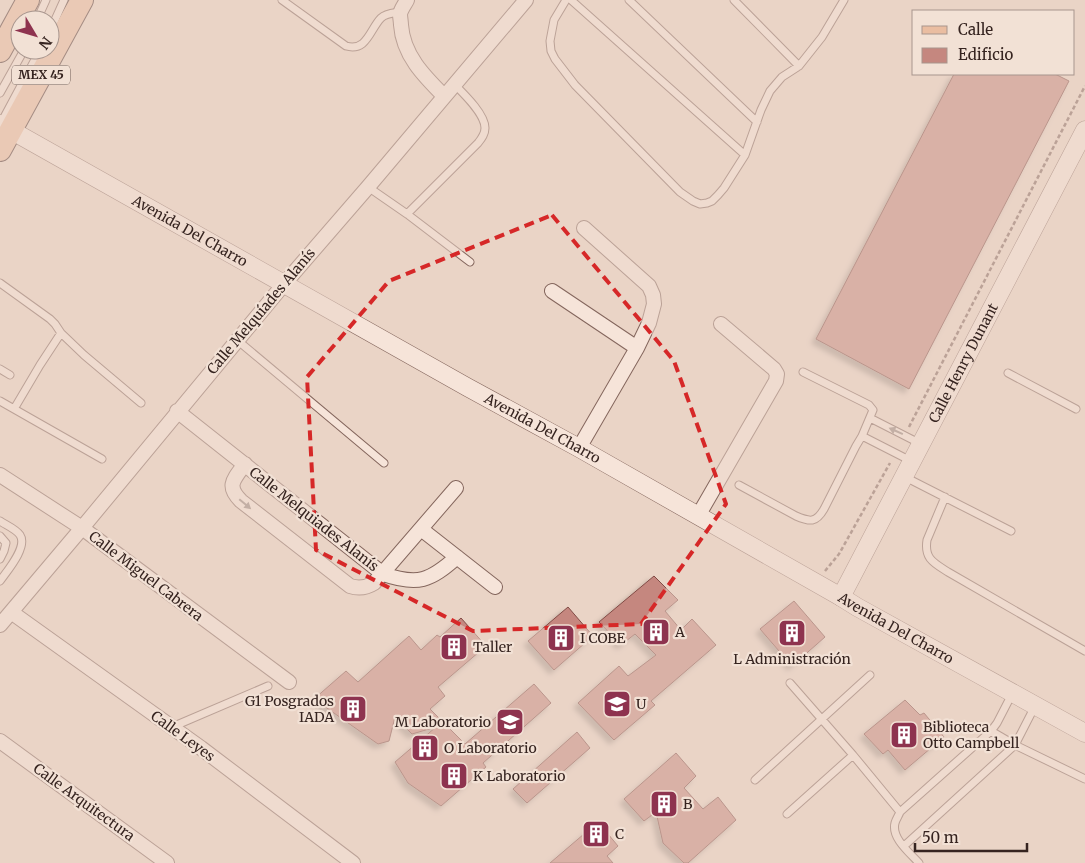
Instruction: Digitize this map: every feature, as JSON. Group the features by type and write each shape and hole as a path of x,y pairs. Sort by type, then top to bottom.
{"main road":[{"name":"MEX 45","path":"2,131 82,0"},
{"name":"MEX 45","path":"0,51 32,5"}],"street":[{"name":"Calle Melquíades Alanís","path":"0,625 284,284 526,0"},
{"path":"404,6 402,33 405,46 423,74 444,96"},
{"name":"Calle Henry Dunant","path":"841,597 1085,130"},
{"name":"Avenida Del Charro","path":"2,131 284,284 579,448 856,607 1085,733"},
{"path":"579,448 637,348 649,323 654,304 653,294 649,286 584,228"},
{"path":"552,291 637,348"},
{"path":"698,516 776,381 777,374 774,369 721,324"},
{"name":"Calle Melquiades Alanís","path":"177,412 383,574 405,580 426,579 443,569 457,557"},
{"name":"Calle Melquiades Alanís","path":"245,464 237,474 232,485 234,494 241,502 350,586 357,588 371,585 383,574 456,488"},
{"name":"Calle Miguel Cabrera","path":"0,476 82,528 288,682"},
{"path":"421,529 495,587"},
{"name":"Calle Leyes","path":"11,612 172,727 353,863"},
{"name":"Calle Arquitectura","path":"0,741 167,863"}],"lane":[{"path":"282,0 346,46 352,48 366,40 382,17 404,6"},
{"path":"566,0 554,20 550,41 551,51 555,59 575,85 680,192 700,204 712,201 724,188 745,155 761,110 770,92 782,77 799,66 822,37 844,0"},
{"path":"571,0 745,155"},
{"path":"629,0 757,122"},
{"path":"734,0 799,66"},
{"path":"0,93 18,60"},
{"path":"2,131 35,60"},
{"path":"407,214 483,136 484,119 454,84"},
{"path":"368,187 470,262"},
{"path":"0,283 50,319 84,355 141,403"},
{"path":"14,409 40,365 62,333"},
{"path":"237,340 384,463"},
{"path":"0,369 10,375"},
{"path":"739,485 796,516 810,521 819,517 824,509 862,436 872,410 869,405 803,372"},
{"path":"1008,373 1076,409"},
{"path":"0,401 102,459"},
{"path":"870,418 922,444"},
{"path":"862,436 895,453 909,469 945,497 1011,531"},
{"path":"945,497 925,547 931,561 1085,650"},
{"path":"0,521 19,533 22,544 17,556 0,582"},
{"path":"0,536 6,543 0,560"},
{"path":"755,780 870,675"},
{"path":"790,682 900,812"},
{"path":"172,727 268,686"},
{"path":"919,863 896,836 894,824 900,812 991,732 1013,693"},
{"path":"904,846 1014,745 1035,706"},
{"path":"991,732 1085,779"},
{"path":"787,814 853,755"}],"path":[{"path":"904,435 1085,86"},
{"path":"815,582 839,554 895,453"}],"highlighted area":[{"path":"552,215 674,361 726,504 641,624 473,631 316,550 307,377 389,281"}],"building":[{"path":"953,75 1057,75 1069,81 909,389 816,339"},
{"name":"A","path":"654,576 678,600 665,611 681,630 692,619 716,645 651,701 655,705 614,740 578,703 619,666 628,676 656,655 635,634 621,645 599,622"},
{"name":"L Administración","path":"794,601 825,637 792,666 760,629"},
{"name":"I COBE","path":"568,607 593,636 554,670 528,641"},
{"path":"461,618 486,646 438,687 445,696 430,709 465,744 534,684 551,703 483,763 486,767 441,806 408,783 395,762 436,727 412,734 395,717 389,741 378,744 314,699 346,671 358,682 409,636 421,650 437,635 440,637"},
{"name":"Biblioteca Otto Campbell","path":"905,700 920,715 924,713 944,737 905,770 888,750 883,754 864,734"},
{"path":"577,732 590,748 527,803 513,789"},
{"name":"B","path":"676,753 696,776 684,788 703,809 718,797 736,820 688,863 684,863 663,843 656,812 644,821 624,799"},
{"name":"C","path":"598,822 618,846 607,856 613,863 550,863"}],"place":[{"name":"A","path":"656,632"},
{"name":"L Administración","path":"792,633"},
{"name":"I COBE","path":"561,638"},
{"name":"Taller","path":"454,647"},
{"name":"U","path":"617,704"},
{"name":"G1 Posgrados IADA","path":"353,709"},
{"name":"M Laboratorio","path":"510,722"},
{"name":"Biblioteca Otto Campbell","path":"904,735"},
{"name":"O Laboratorio","path":"425,748"},
{"name":"K Laboratorio","path":"454,776"},
{"name":"B","path":"664,804"},
{"name":"C","path":"596,834"}]}
